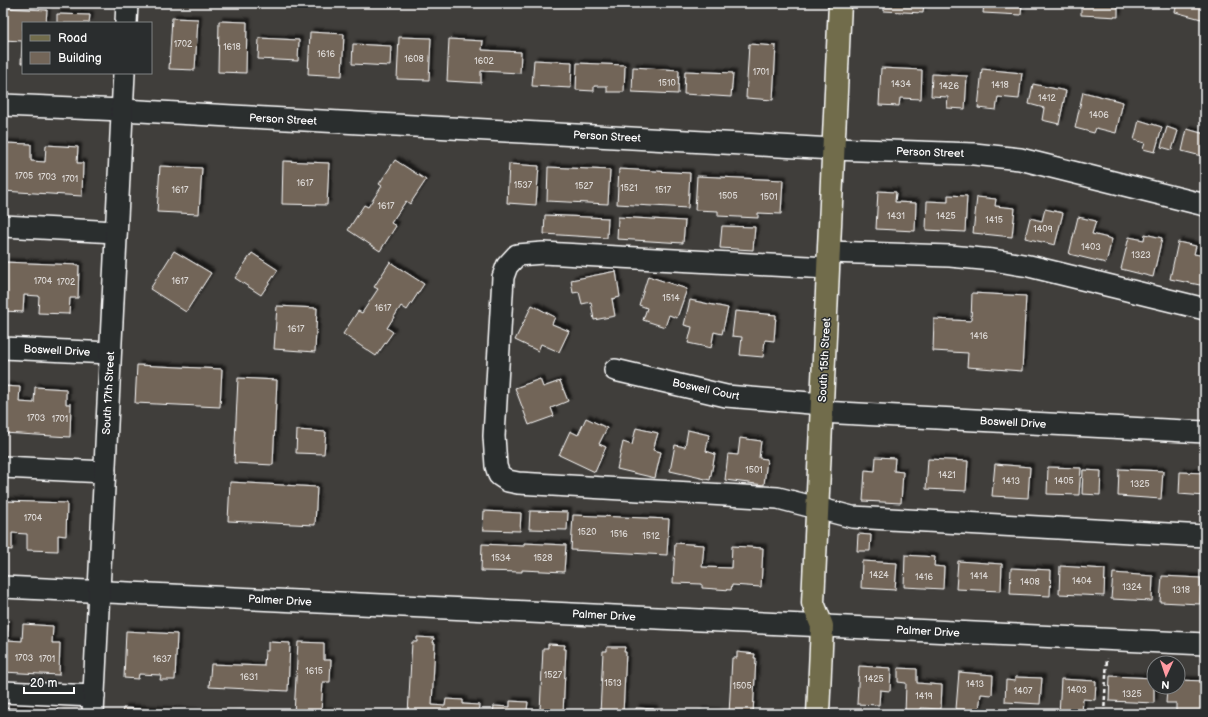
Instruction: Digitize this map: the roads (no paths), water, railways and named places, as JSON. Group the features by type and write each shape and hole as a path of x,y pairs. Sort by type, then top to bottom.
{"main road":[{"name":"South 15th Street","path":"818,714 822,626 813,603 840,3"}],"street":[{"path":"126,22 127,3"},
{"name":"South 17th Street","path":"93,705 124,74"},
{"name":"Person Street","path":"3,105 122,110 833,149 974,154 1020,159 1205,206"},
{"path":"3,226 116,232"},
{"path":"1205,309 1030,266 993,260 950,256 828,260 543,253 517,255 507,266 503,277 494,436 496,466 500,474 508,481 518,483 778,498 852,517 1205,536"},
{"name":"Boswell Drive","path":"3,348 110,353"},
{"name":"Boswell Court","path":"615,370 726,396 822,408"},
{"name":"Boswell Drive","path":"822,408 1205,432"},
{"path":"3,467 104,472"},
{"name":"Palmer Drive","path":"3,587 1205,644"},
{"path":"3,692 93,705"}]}
